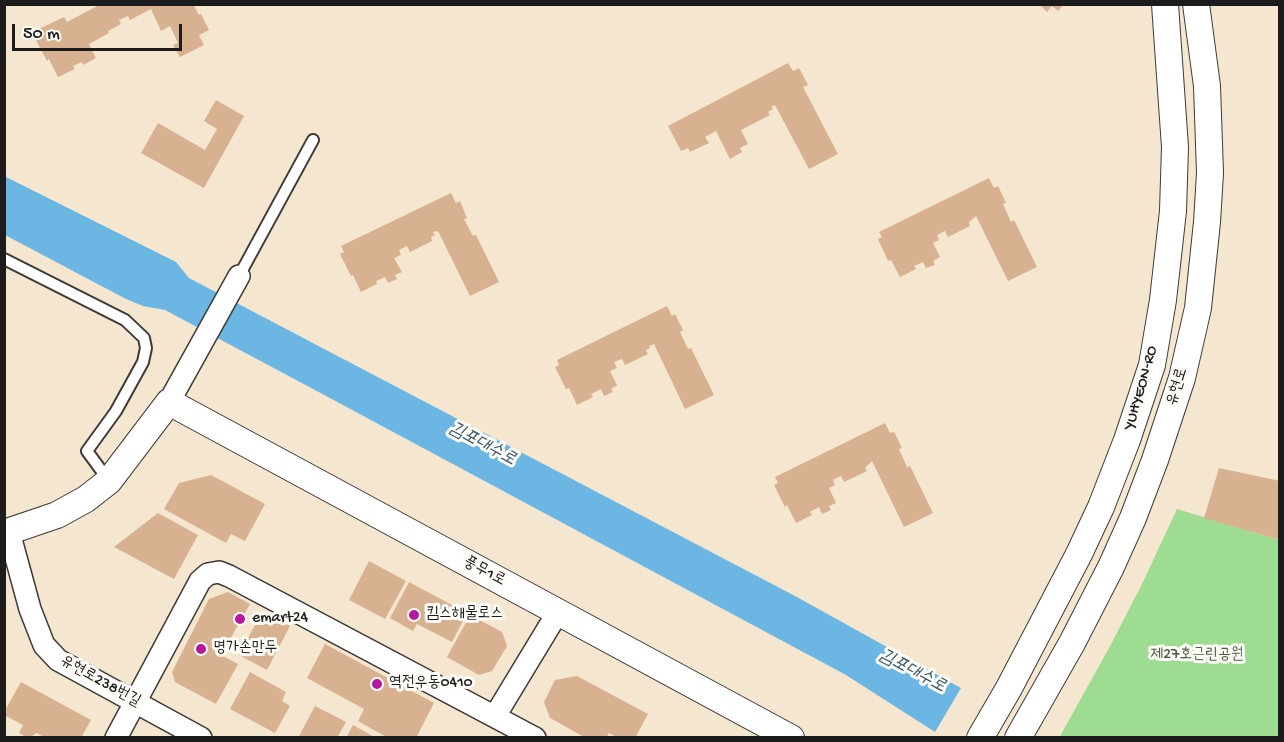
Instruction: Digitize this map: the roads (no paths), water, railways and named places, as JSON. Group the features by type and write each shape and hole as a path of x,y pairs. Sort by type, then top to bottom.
{"street":[{"name":"YUHYEON-RO","path":"980,738 1068,574 1101,507 1152,364 1163,300 1173,211 1175,147 1165,4"},
{"name":"유현로","path":"1018,738 1072,644 1120,548 1155,460 1182,378 1198,308 1208,222 1210,173 1207,86 1196,4"},
{"path":"8,538 63,525 92,510 117,490 145,454 173,404 189,366 239,276"},
{"path":"8,538 86,500 109,481 173,404"},
{"name":"풍무1로","path":"173,404 210,434 317,496 791,738"},
{"name":"유현로238번길","path":"8,538 44,645 58,660 201,738"},
{"path":"116,738 200,581 208,574 219,572 535,738"},
{"path":"495,716 555,616"},
{"name":"풍무1로","path":"555,616 770,738"}],"lane":[{"path":"239,276 313,140"},
{"path":"4,260 125,320 144,338 146,348 143,362 116,411 87,451 109,481"}],"water":[{"name":"김포대수로","path":"4,176 176,262 189,278 795,596 961,688 935,732 846,675 328,397 165,310 143,306 126,299 5,235"}],"place":[{"name":"킴스해물로스","path":"414,615"},
{"name":"emart24","path":"240,619"},
{"name":"명가손만두","path":"201,649"},
{"name":"역전우동0410","path":"377,684"}],"park label":[{"name":"제27호근린공원","path":"1197,656"}]}
